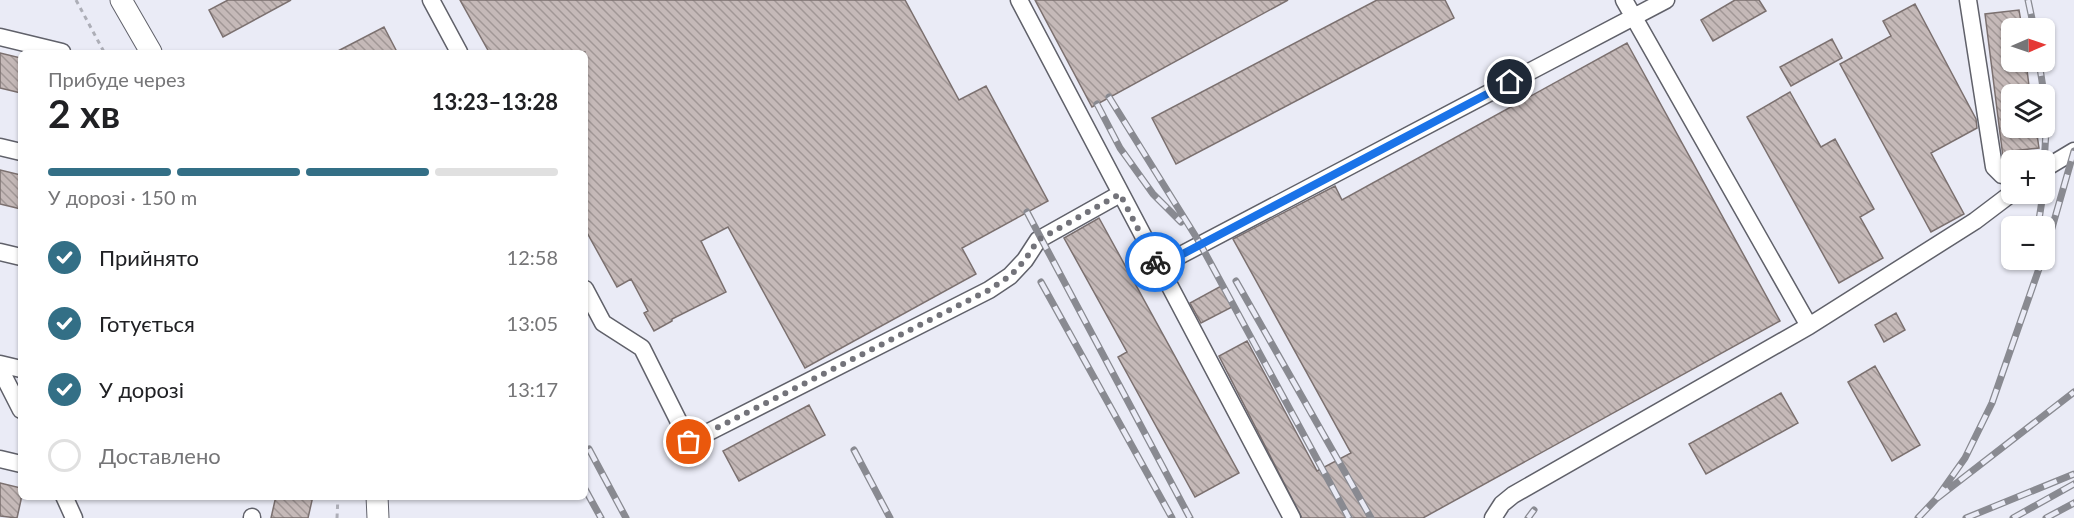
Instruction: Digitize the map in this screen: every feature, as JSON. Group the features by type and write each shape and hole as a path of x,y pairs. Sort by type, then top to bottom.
{"main road":[{"path":"121,0 150,50"},
{"path":"377,500 378,518"}],"lane":[{"path":"430,0 458,50"},
{"path":"1019,0 1292,518"},
{"path":"1624,0 1809,326"},
{"path":"1158,267 1666,0"},
{"path":"1968,0 1994,167 2001,174"},
{"path":"0,37 54,50"},
{"path":"0,147 18,151"},
{"path":"2055,162 2074,151"},
{"path":"588,295 603,323 642,348 689,442 989,290 1010,276 1025,260 1038,240 1120,194"},
{"path":"1493,518 1502,504 1513,495 1809,326 1975,221 2001,201"},
{"path":"0,252 18,256"},
{"path":"0,364 18,368"},
{"path":"0,369 18,404"},
{"path":"0,459 18,463"},
{"path":"66,500 74,518"}],"path":[{"path":"76,0 103,50"},
{"path":"337,518 338,500"}],"building":[{"path":"228,0 291,0 223,37 209,10"},
{"path":"460,0 905,0 959,100 986,86 1048,201 962,248 976,274 805,368 728,227 701,241 726,292 672,319 654,331 644,313 648,311 631,279 617,287 588,234 588,50 488,50"},
{"path":"1035,0 1288,0 1092,107"},
{"path":"1377,0 1445,0 1454,18 1176,164 1152,118"},
{"path":"1735,0 1759,0 1766,11 1713,41 1701,20"},
{"path":"1915,4 1976,119 1977,128 1931,153 1964,214 1931,232 1840,64 1891,36 1883,21"},
{"path":"2019,10 2020,18 2001,18 2001,72 2027,72 2029,84 2001,84 2001,138 2038,138 2039,148 2002,150 1985,14"},
{"path":"384,27 396,50 340,50"},
{"path":"1832,39 1842,58 1791,86 1780,67"},
{"path":"1627,43 1780,321 1423,518 1302,518 1219,356 1247,341 1317,471 1351,453 1233,239 1335,186 1342,200"},
{"path":"0,53 18,57 18,92 0,88"},
{"path":"1790,92 1821,147 1835,139 1874,209 1860,217 1883,258 1839,283 1747,117"},
{"path":"0,170 18,174 18,208 0,204"},
{"path":"1099,218 1239,473 1195,497 1118,357 1127,352 1064,238"},
{"path":"1223,285 1234,306 1201,323 1190,303"},
{"path":"1896,313 1905,330 1884,342 1875,325"},
{"path":"1875,366 1920,445 1892,461 1848,382"},
{"path":"1781,393 1798,423 1706,474 1689,444"},
{"path":"809,405 825,435 739,481 723,451"},
{"path":"0,483 18,487 18,500 21,500 17,518 0,516"},
{"path":"275,500 312,500 308,518 271,518"}],"railway":[{"path":"2028,0 2032,18"},
{"path":"2041,72 2042,84"},
{"path":"1109,97 1198,240 1349,518"},
{"path":"1097,104 1120,148 1153,194 1181,222"},
{"path":"2045,150 2046,138"},
{"path":"2055,218 2074,151"},
{"path":"2040,216 2041,204"},
{"path":"1027,212 1190,518"},
{"path":"1936,499 1965,458 1992,403 2039,270"},
{"path":"1236,281 1371,518"},
{"path":"1041,282 1172,518"},
{"path":"1918,518 1936,499 2074,392"},
{"path":"589,449 626,518"},
{"path":"854,450 890,518"},
{"path":"1966,518 2074,474"},
{"path":"2013,518 2074,484"},
{"path":"588,494 601,518"},
{"path":"2046,518 2074,503"},
{"path":"1528,518 1534,510"}],"way so far":[{"path":"689,442 989,290 1010,276 1025,260 1038,240 1120,194 1155,262"}],"route":[{"path":"1155,262 1158,267 1510,82"}]}
